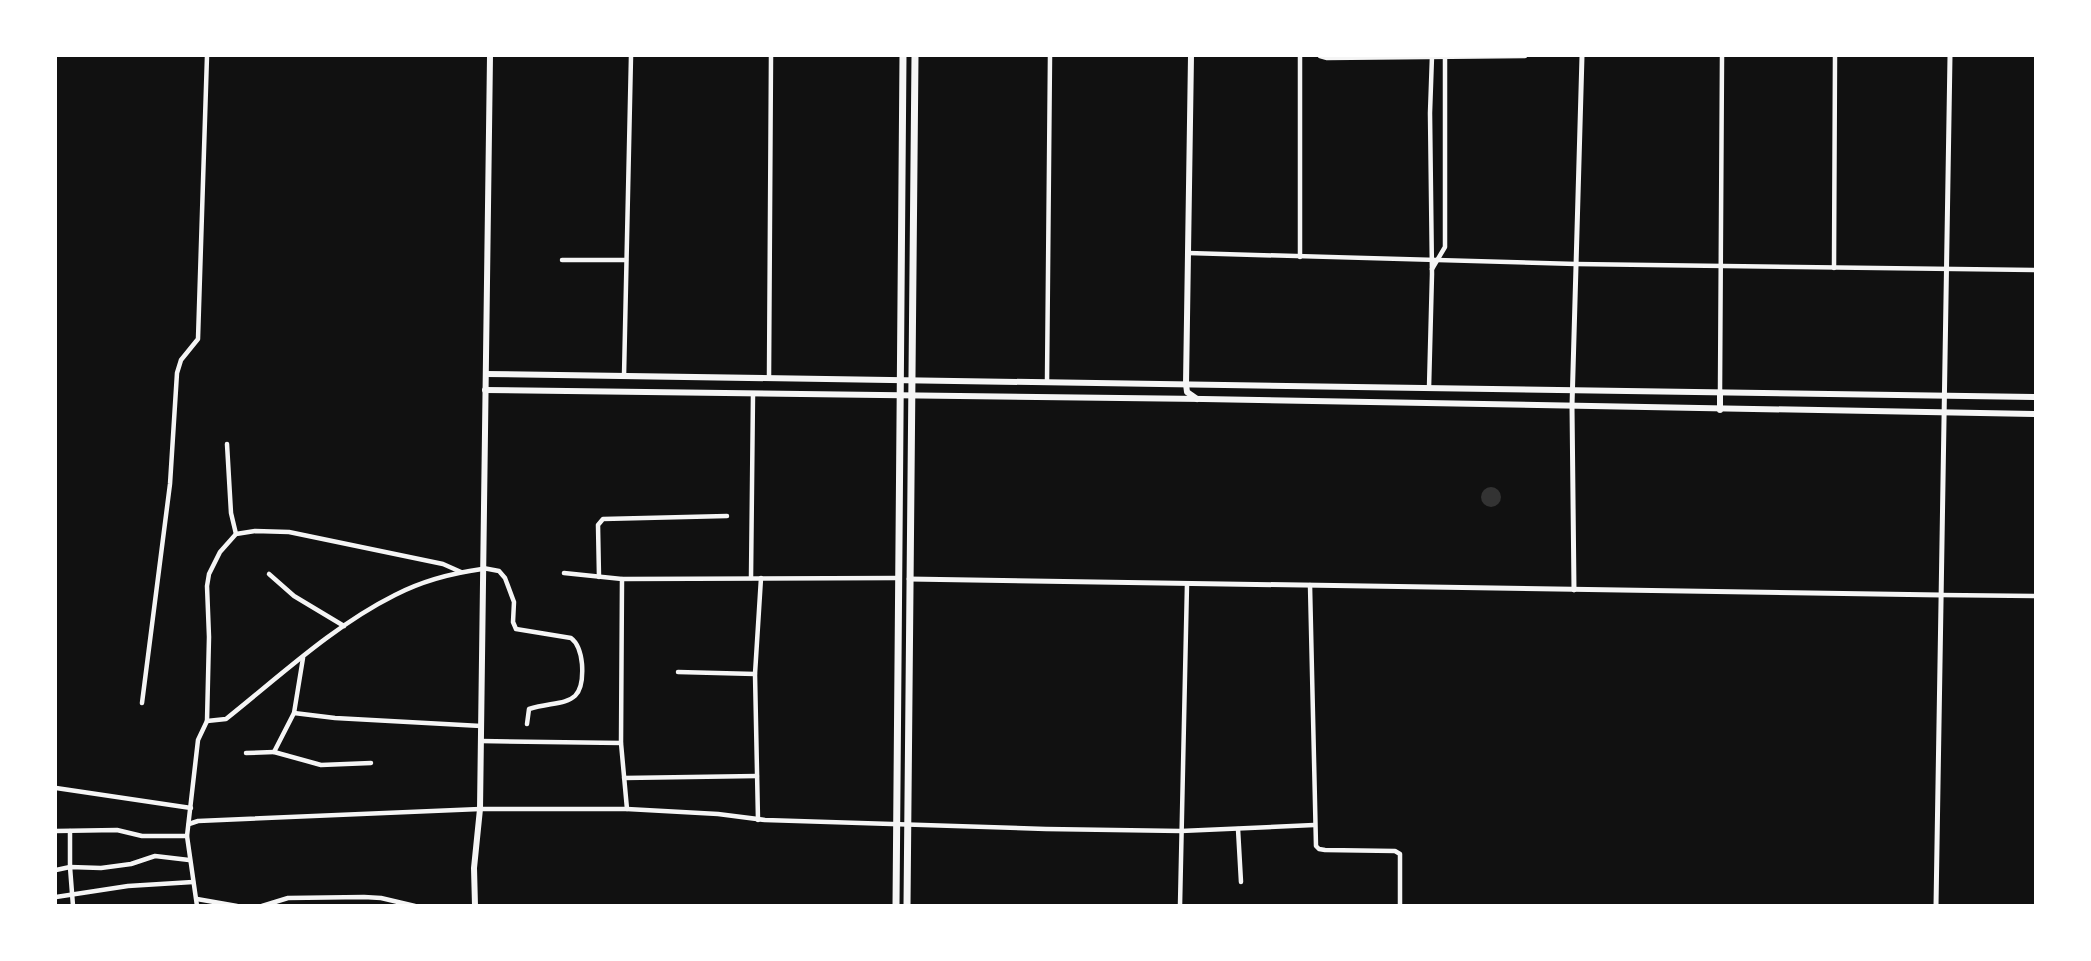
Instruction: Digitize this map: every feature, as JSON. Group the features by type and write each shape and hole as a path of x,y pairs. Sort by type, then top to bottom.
{"main road":[{"path":"475,906 474,868 480,809 490,56"},
{"path":"896,906 903,56"},
{"path":"906,906 915,56"},
{"path":"1191,56 1186,384 1190,395 1197,399"},
{"path":"486,374 2036,397"},
{"path":"1002,381 1002,397"},
{"path":"485,390 1197,399 2036,414"},
{"path":"1720,392 1720,410"}],"street":[{"path":"142,703 170,484 177,373 182,360 198,339 207,56"},
{"path":"624,376 630,56"},
{"path":"769,378 771,56"},
{"path":"1047,382 1050,56"},
{"path":"1300,56 1300,257"},
{"path":"1320,56 1327,58 1525,56"},
{"path":"1432,269 1445,247 1445,56"},
{"path":"1574,590 1572,406 1582,56"},
{"path":"1720,392 1722,56"},
{"path":"1834,268 1835,56"},
{"path":"1936,906 1950,56"},
{"path":"1429,388 1432,269 1432,57"},
{"path":"1188,253 1576,264 2036,270"},
{"path":"562,260 626,260"},
{"path":"751,578 753,394"},
{"path":"227,444 231,513 236,534"},
{"path":"599,577 598,525 603,519 727,516"},
{"path":"197,906 187,836 198,740 207,721 209,637 207,586 215,560 236,534 255,531 289,532 443,564 461,572"},
{"path":"207,721 226,719 344,626 396,594 453,573 482,568 498,571 505,578 514,602 513,622 516,629 571,638 577,644 581,656 582,684 579,692 566,700 530,709 527,724"},
{"path":"564,573 621,579 898,578"},
{"path":"269,574 294,596 344,626"},
{"path":"621,579 621,743 627,809"},
{"path":"758,820 755,674 761,579"},
{"path":"909,579 2036,596"},
{"path":"1180,906 1187,584"},
{"path":"1310,585 1316,846 1319,849 1395,851 1400,854 1400,906"},
{"path":"274,752 294,713 303,658"},
{"path":"678,672 755,674"},
{"path":"294,713 335,718 481,726"},
{"path":"481,741 621,743"},
{"path":"246,753 274,752 321,765 371,763"},
{"path":"624,778 757,776"},
{"path":"56,788 191,808"},
{"path":"189,824 198,820 480,809 627,809 718,814 758,820 896,825 1181,831 1314,825"},
{"path":"1238,829 1241,882"},
{"path":"56,831 117,830 142,836 187,836"},
{"path":"70,831 70,867 74,906"},
{"path":"56,870 70,867 100,868 131,864 155,856 189,860"},
{"path":"56,897 128,886 193,882"},
{"path":"262,906 288,898 364,897 381,898 415,906"},
{"path":"197,899 237,906"}],"shaded area":[{"path":"1491,487 1498,490 1501,497 1498,504 1491,507 1484,504 1481,497 1484,490"}]}
